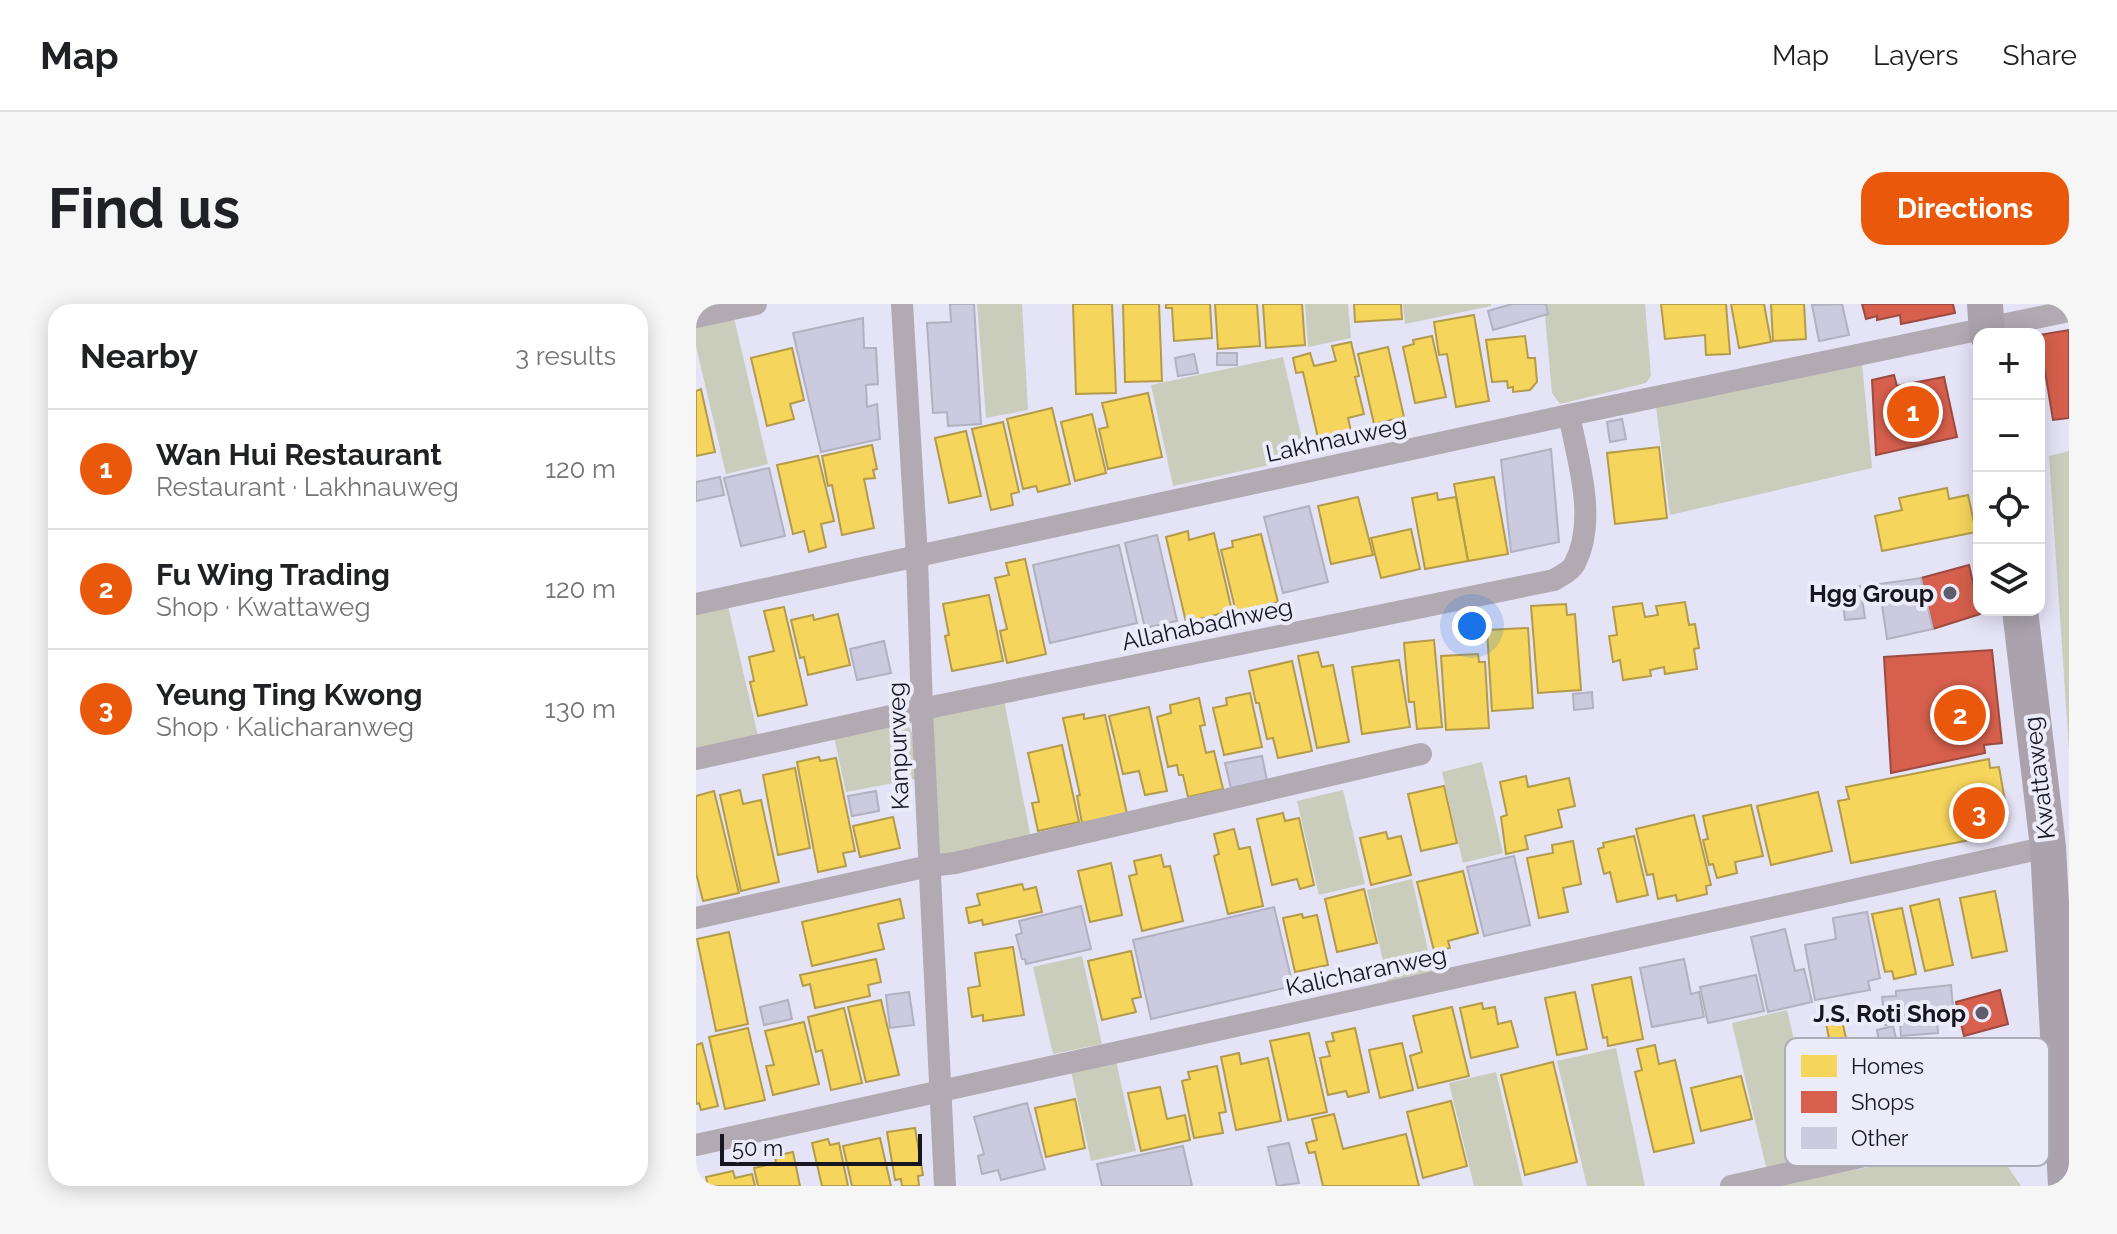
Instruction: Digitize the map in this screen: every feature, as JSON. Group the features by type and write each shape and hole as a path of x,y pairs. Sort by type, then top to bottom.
{"main road":[{"name":"Kwattaweg","path":"2021,616 2048,847 2066,1186"}],"street":[{"path":"696,317 756,304"},
{"name":"Kanpurweg","path":"902,304 917,557 945,1186"},
{"name":"Lakhnauweg","path":"696,604 1986,322 2069,311"},
{"name":"Allahabadhweg","path":"696,759 922,709 1554,580 1573,568 1585,535 1583,488 1569,415"},
{"path":"696,918 929,866 955,863 1421,754"},
{"name":"Kalicharanweg","path":"696,1145 2048,847"},
{"path":"2049,1115 2062,1112"},
{"path":"1731,1186 1820,1166"}],"green space":[{"path":"977,304 1022,304 1028,410 986,418"},
{"path":"1305,304 1348,304 1351,338 1308,347"},
{"path":"1403,304 1491,304 1491,306 1405,324"},
{"path":"1544,304 1645,304 1651,376 1646,383 1560,404 1552,393"},
{"path":"734,318 768,464 726,474 696,346 696,326"},
{"path":"1283,357 1306,457 1173,486 1151,385"},
{"path":"1862,363 1872,468 1670,515 1656,407"},
{"path":"2069,451 2069,749 2049,456"},
{"path":"728,606 758,736 696,750 696,613"},
{"path":"1004,700 1032,844 939,856 933,717"},
{"path":"905,723 914,741 915,779 846,792 834,737"},
{"path":"1482,762 1503,853 1463,863 1442,772"},
{"path":"1343,790 1365,884 1319,895 1297,801"},
{"path":"1412,879 1433,973 1388,983 1367,890"},
{"path":"1082,956 1102,1044 1053,1054 1033,967"},
{"path":"1787,1010 1794,1038 1785,1038 1785,1166 1790,1166 1767,1171 1732,1023"},
{"path":"1616,1048 1645,1186 1587,1186 1557,1061"},
{"path":"1116,1061 1136,1151 1091,1161 1071,1071"},
{"path":"1496,1072 1523,1186 1474,1186 1449,1083"},
{"path":"1875,1166 2007,1166 2021,1186 1772,1186"}],"building: Homes":[{"path":"1073,304 1112,304 1116,393 1076,394"},
{"path":"1123,304 1159,304 1162,381 1125,382"},
{"path":"1166,304 1210,304 1212,338 1174,341 1172,308 1166,308"},
{"path":"1215,304 1257,304 1260,346 1218,349"},
{"path":"1263,304 1302,304 1305,345 1266,348"},
{"path":"1354,304 1401,304 1402,319 1355,322"},
{"path":"1661,304 1726,304 1730,354 1706,355 1705,335 1665,339"},
{"path":"1731,304 1764,304 1771,342 1739,348"},
{"path":"1771,304 1804,304 1806,339 1773,341"},
{"path":"1474,315 1489,401 1456,407 1447,354 1439,355 1434,322"},
{"path":"1432,336 1446,397 1415,403 1403,347 1414,344 1413,340"},
{"path":"1525,336 1528,358 1535,358 1537,382 1530,390 1513,392 1513,387 1508,388 1507,381 1492,382 1486,340"},
{"path":"1351,342 1364,414 1348,418 1351,431 1318,438 1303,372 1296,373 1293,358 1310,353 1314,366 1336,361 1332,346"},
{"path":"1388,347 1404,417 1374,424 1358,354"},
{"path":"792,348 804,400 790,404 794,419 767,426 751,358"},
{"path":"701,389 715,452 696,456 696,391"},
{"path":"1148,393 1162,457 1108,469 1099,429 1108,427 1102,403"},
{"path":"1052,408 1070,484 1038,492 1036,486 1023,489 1007,419"},
{"path":"1092,414 1106,473 1075,481 1061,422"},
{"path":"1003,422 1019,492 1011,494 1013,505 991,510 972,429"},
{"path":"966,431 981,496 949,503 935,438"},
{"path":"872,445 877,469 873,470 875,478 864,479 874,528 842,535 832,485 828,486 822,456"},
{"path":"1659,447 1667,518 1615,524 1607,453"},
{"path":"818,456 834,521 821,524 826,547 809,552 804,531 793,534 777,465"},
{"path":"1494,477 1508,554 1468,561 1454,484"},
{"path":"1947,488 1949,499 1968,495 1973,533 1882,551 1875,516 1902,510 1899,498"},
{"path":"1437,493 1438,500 1456,497 1468,561 1425,569 1412,498"},
{"path":"1358,497 1373,555 1331,564 1318,506"},
{"path":"1411,529 1420,569 1381,578 1371,538"},
{"path":"1188,531 1189,540 1214,533 1232,611 1186,622 1166,537"},
{"path":"1261,534 1278,602 1236,612 1221,550 1233,547 1232,541"},
{"path":"1025,559 1046,654 1007,663 1000,631 1007,629 995,578 1009,575 1006,563"},
{"path":"989,595 1003,661 952,671 943,604"},
{"path":"1685,602 1689,625 1695,624 1699,648 1694,649 1697,669 1665,674 1664,667 1650,670 1651,676 1623,680 1620,660 1613,662 1609,636 1617,635 1613,607 1642,603 1645,617 1658,615 1656,606"},
{"path":"1566,604 1567,615 1575,614 1581,690 1538,693 1531,606"},
{"path":"784,607 807,705 758,716 750,682 754,681 749,657 774,651 764,611"},
{"path":"838,614 850,665 808,675 804,657 800,658 791,620 813,615 814,620"},
{"path":"1528,628 1533,708 1492,711 1487,630"},
{"path":"1434,640 1442,727 1417,729 1414,702 1409,702 1404,643"},
{"path":"1318,652 1322,667 1333,665 1349,742 1317,748 1298,656"},
{"path":"1478,654 1479,662 1485,662 1489,728 1446,730 1441,656"},
{"path":"1399,660 1410,727 1362,734 1352,667"},
{"path":"1292,661 1312,751 1278,758 1273,738 1267,739 1249,671"},
{"path":"1250,693 1262,747 1224,755 1213,708 1227,705 1226,698"},
{"path":"1199,698 1205,725 1200,726 1206,753 1214,751 1223,789 1188,797 1183,775 1179,775 1177,765 1168,767 1157,717 1171,713 1170,705"},
{"path":"1149,707 1167,791 1145,795 1139,771 1123,774 1109,716"},
{"path":"1084,714 1084,719 1105,715 1127,814 1082,823 1077,796 1080,795 1063,718"},
{"path":"1062,745 1079,822 1038,831 1032,803 1039,802 1028,753"},
{"path":"819,757 820,761 836,758 855,851 843,853 846,866 818,872 797,762"},
{"path":"1989,759 1990,768 1999,767 2008,818 1993,821 1996,835 1851,863 1838,801 1849,799 1846,787"},
{"path":"795,768 810,848 778,855 763,775"},
{"path":"1526,776 1528,787 1569,778 1575,806 1558,810 1562,827 1525,836 1528,849 1506,854 1501,817 1507,815 1500,782"},
{"path":"1444,786 1457,843 1421,851 1408,794"},
{"path":"740,790 743,804 761,800 779,882 741,891 720,795"},
{"path":"714,791 739,893 703,901 696,873 696,796"},
{"path":"1818,792 1832,851 1771,865 1757,806"},
{"path":"1751,805 1763,856 1735,862 1737,873 1717,878 1713,864 1709,865 1703,840 1708,839 1703,816"},
{"path":"1283,813 1285,821 1299,818 1314,885 1300,889 1297,879 1272,885 1257,819"},
{"path":"1694,815 1711,885 1706,886 1707,894 1677,901 1676,895 1658,899 1653,874 1647,875 1636,829"},
{"path":"893,817 900,848 860,857 853,826"},
{"path":"1234,829 1239,849 1250,847 1263,906 1228,914 1214,856 1219,854 1214,834"},
{"path":"1386,832 1388,839 1401,836 1411,875 1371,885 1360,838"},
{"path":"1634,836 1648,895 1617,902 1610,872 1604,874 1598,849 1604,847 1603,843"},
{"path":"1573,841 1581,884 1563,888 1568,912 1539,918 1527,858 1553,853 1552,845"},
{"path":"1161,855 1164,867 1170,866 1183,921 1142,931 1129,876 1137,874 1134,861"},
{"path":"1111,863 1122,915 1090,922 1078,871"},
{"path":"1463,871 1478,933 1448,941 1450,948 1434,951 1417,882"},
{"path":"1022,884 1024,890 1036,887 1042,912 983,925 982,920 969,923 966,908 980,905 977,894"},
{"path":"1364,889 1377,943 1337,952 1325,899"},
{"path":"1995,891 2007,951 1972,958 1960,898"},
{"path":"900,899 904,918 878,924 884,949 812,966 802,922"},
{"path":"1939,899 1953,965 1925,971 1910,906"},
{"path":"1902,908 1916,974 1894,979 1892,971 1885,972 1872,914"},
{"path":"1302,914 1303,918 1317,915 1328,965 1295,972 1283,918"},
{"path":"729,932 748,1024 716,1031 697,939"},
{"path":"1013,947 1024,1015 983,1021 983,1015 972,1017 968,988 980,986 975,953"},
{"path":"1131,951 1141,997 1132,999 1136,1012 1102,1020 1088,961"},
{"path":"876,959 881,982 868,985 870,996 815,1008 810,984 803,986 800,975"},
{"path":"1631,977 1643,1039 1608,1046 1607,1037 1603,1038 1592,985"},
{"path":"1575,992 1587,1049 1557,1055 1545,998"},
{"path":"881,1000 899,1075 866,1082 848,1007"},
{"path":"1482,1003 1483,1009 1495,1007 1498,1024 1511,1021 1518,1047 1471,1058 1460,1008"},
{"path":"1452,1007 1469,1076 1418,1088 1410,1056 1422,1052 1413,1016"},
{"path":"844,1008 862,1083 831,1090 822,1050 816,1052 808,1017"},
{"path":"1841,1016 1846,1038 1829,1038 1825,1019"},
{"path":"804,1022 819,1084 773,1095 766,1066 774,1065 765,1031"},
{"path":"748,1028 765,1100 725,1109 709,1037"},
{"path":"1355,1028 1369,1092 1348,1097 1346,1091 1328,1095 1320,1058 1330,1056 1326,1042 1334,1041 1332,1033"},
{"path":"1309,1033 1327,1112 1288,1120 1270,1041"},
{"path":"702,1043 718,1106 701,1110 699,1103 696,1104 696,1045"},
{"path":"1402,1043 1413,1090 1380,1098 1369,1050"},
{"path":"1655,1045 1659,1064 1675,1060 1694,1143 1654,1152 1635,1072 1642,1070 1637,1049"},
{"path":"1239,1053 1241,1064 1268,1058 1281,1121 1236,1130 1221,1057"},
{"path":"1553,1062 1577,1162 1525,1175 1501,1075"},
{"path":"1217,1066 1226,1112 1219,1113 1223,1133 1194,1138 1182,1081 1190,1079 1188,1072"},
{"path":"1741,1076 1752,1119 1701,1131 1691,1088"},
{"path":"1160,1087 1167,1119 1185,1115 1190,1140 1141,1151 1128,1093"},
{"path":"1075,1099 1085,1148 1046,1157 1035,1108"},
{"path":"1451,1101 1467,1166 1423,1178 1407,1112"},
{"path":"1334,1114 1343,1149 1406,1134 1419,1186 1323,1186 1315,1152 1309,1153 1306,1143 1317,1140 1312,1119"},
{"path":"915,1128 923,1175 918,1176 919,1186 902,1186 901,1179 895,1180 887,1132"},
{"path":"880,1138 891,1186 852,1186 843,1146"},
{"path":"828,1139 830,1145 839,1143 848,1186 822,1186 812,1143"},
{"path":"793,1152 800,1186 758,1186 754,1168 776,1163 775,1156"},
{"path":"733,1171 735,1178 752,1174 755,1186 708,1186 706,1177"}],"building: Shops":[{"path":"1862,304 1953,304 1955,313 1901,324 1900,315 1866,319"},
{"path":"2069,330 2069,418 2053,420 2045,371 2045,334"},
{"path":"1894,375 1897,386 1944,377 1957,437 1876,455 1872,380"},
{"name":"Hgg Group","path":"1969,565 1974,616 1933,629 1921,578"},
{"path":"1992,650 2002,743 1984,745 1985,753 1891,773 1884,657"},
{"name":"J.S. Roti Shop","path":"2000,990 2008,1024 1964,1036 1956,1002"}],"building: Other":[{"path":"950,304 974,304 981,424 948,426 947,412 933,413 927,323 951,322"},
{"path":"1512,304 1546,304 1548,314 1493,330 1488,311"},
{"path":"1842,304 1849,335 1819,341 1812,305"},
{"path":"863,318 864,348 876,348 878,384 866,385 867,407 877,404 880,439 821,452 793,333"},
{"path":"1217,353 1237,353 1237,365 1217,365"},
{"path":"1194,354 1198,373 1178,376 1175,358"},
{"path":"1622,419 1626,439 1610,442 1607,422"},
{"path":"1551,449 1559,542 1511,552 1501,460"},
{"path":"769,468 785,536 741,546 724,478"},
{"path":"720,477 724,495 696,501 696,482"},
{"path":"1309,506 1328,582 1283,593 1264,517"},
{"path":"1157,535 1177,621 1145,628 1125,543"},
{"path":"1119,545 1137,623 1050,643 1033,565"},
{"path":"1921,578 1933,629 1887,639 1879,584"},
{"path":"1860,586 1865,618 1845,620 1841,589"},
{"path":"884,641 891,673 857,680 850,649"},
{"path":"1592,692 1593,708 1574,710 1573,694"},
{"path":"1262,756 1267,780 1231,788 1225,763"},
{"path":"876,791 879,811 852,816 848,796"},
{"path":"1514,856 1530,925 1484,936 1467,867"},
{"path":"1081,906 1091,949 1026,964 1016,935 1022,933 1019,921"},
{"path":"1274,907 1293,986 1151,1019 1133,940"},
{"path":"1867,912 1880,978 1868,981 1870,990 1815,1000 1805,945 1836,939 1833,918"},
{"path":"1785,929 1795,971 1804,969 1812,1002 1768,1012 1751,937"},
{"path":"1684,959 1691,994 1699,992 1704,1017 1652,1027 1640,968"},
{"path":"1756,975 1764,1011 1708,1023 1700,987"},
{"path":"1951,985 1954,1019 1937,1021 1938,1033 1901,1036 1900,1023 1885,1025 1882,997 1896,996 1896,991"},
{"path":"909,992 914,1025 890,1028 886,995"},
{"path":"788,1000 792,1019 764,1025 760,1007"},
{"path":"1893,1026 1896,1038 1878,1038 1877,1030"},
{"path":"1027,1103 1045,1169 1001,1180 998,1170 982,1174 978,1156 984,1154 974,1117"},
{"path":"1289,1143 1299,1183 1277,1186 1268,1147"},
{"path":"1183,1146 1192,1186 1102,1186 1097,1164"}],"place":[{"name":"Wan Hui Restaurant","path":"1913,412"},
{"name":"Hgg Group","path":"1950,593"},
{"name":"Fu Wing Trading","path":"1960,715"},
{"name":"Yeung Ting Kwong","path":"1979,813"},
{"name":"J.S. Roti Shop","path":"1982,1013"}]}
